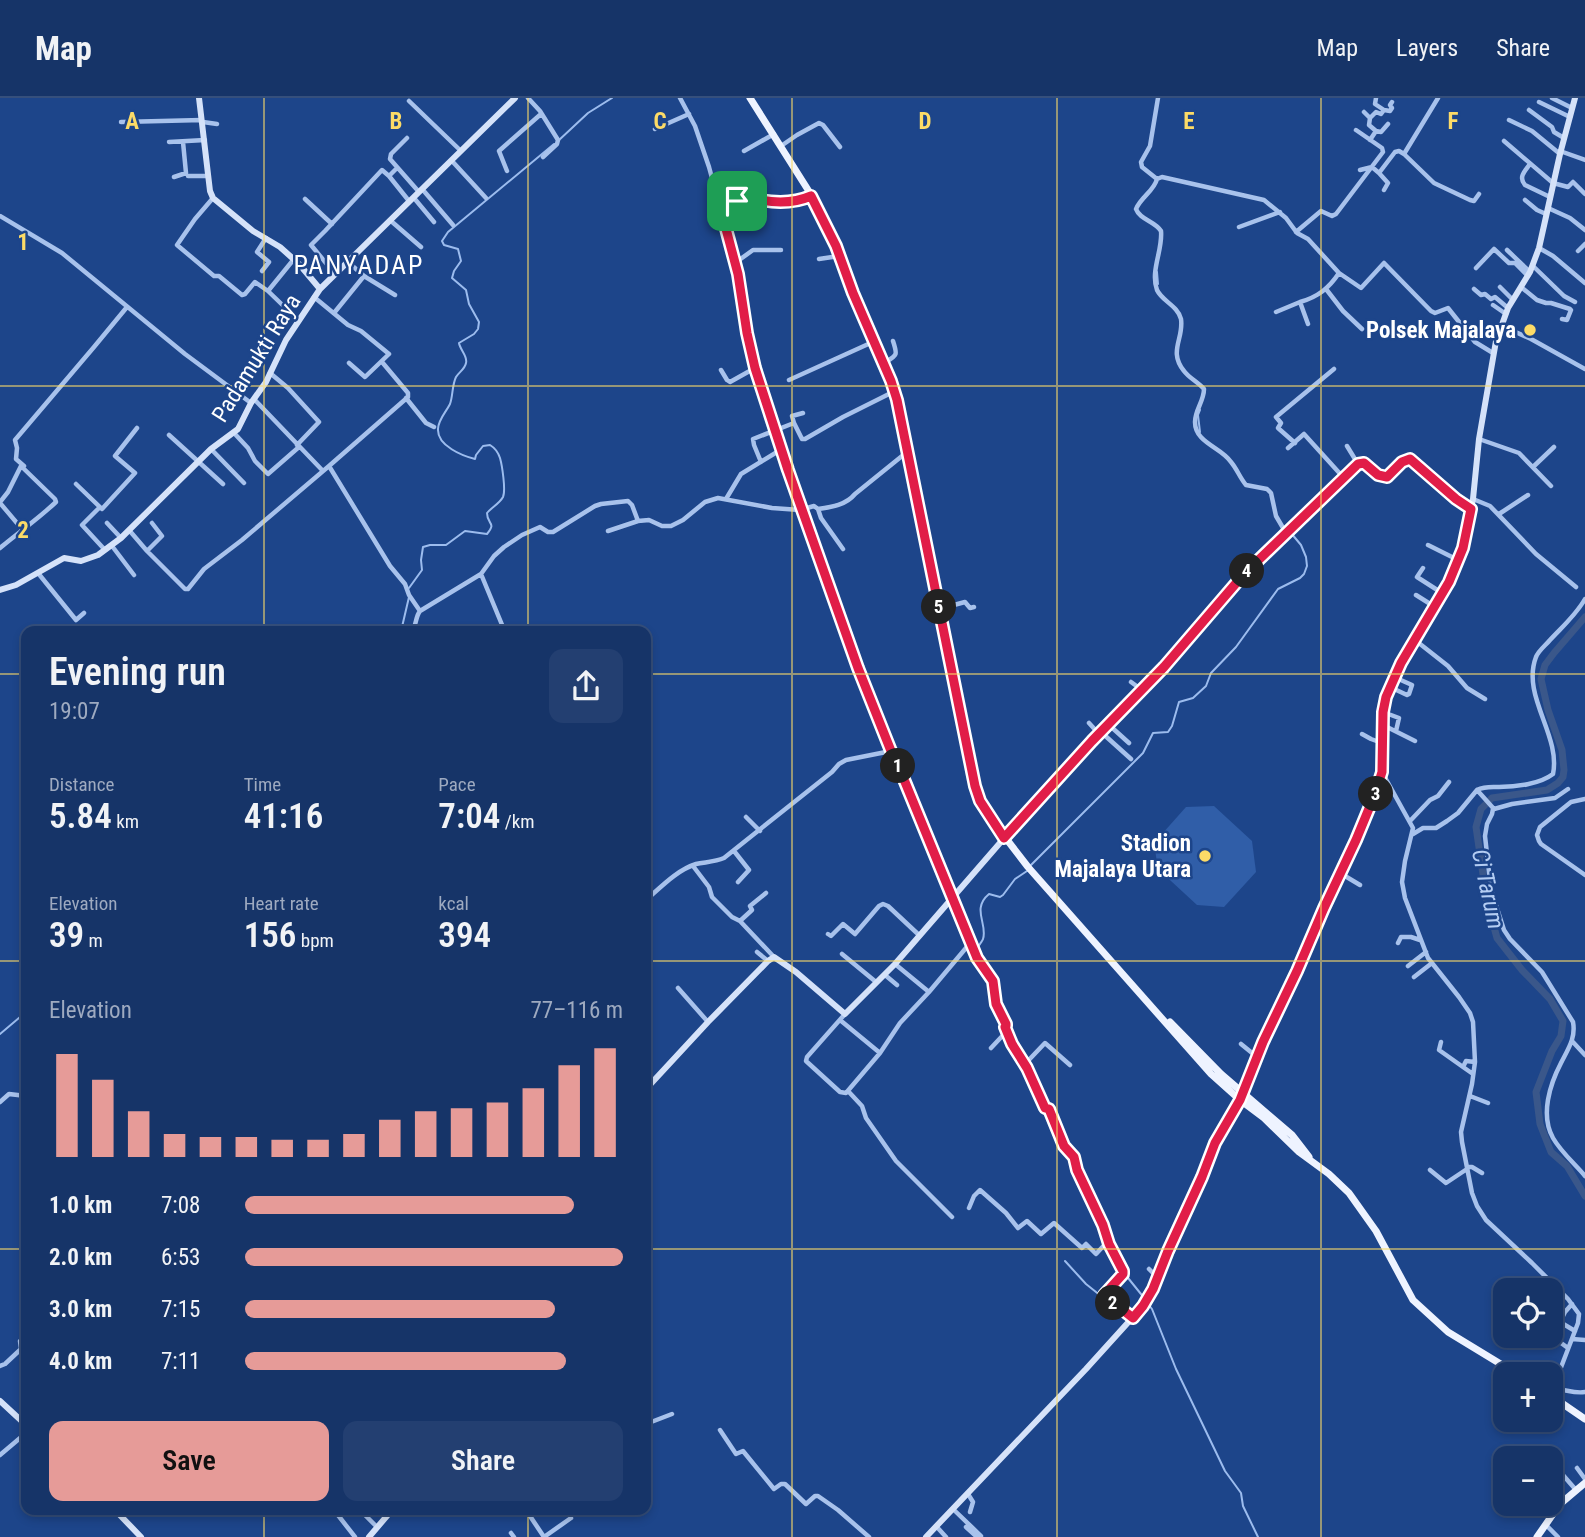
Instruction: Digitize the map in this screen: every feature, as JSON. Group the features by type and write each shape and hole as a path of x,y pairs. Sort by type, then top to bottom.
{"main road":[{"path":"750,98 811,196 875,341 894,392 977,794 988,815 1035,875 1192,1055 1241,1096 1299,1152 1349,1193 1366,1215 1413,1300 1448,1332 1497,1362"},
{"path":"1563,1402 1585,1419"},
{"path":"1537,1537 1560,1504 1583,1485"}],"street":[{"path":"199,98 213,198 294,259 320,289"},
{"name":"Padamukti Raya","path":"105,551 198,462 234,433 252,401 273,375 281,350 320,289 515,98"},
{"path":"528,98 558,142 543,158"},
{"path":"680,98 695,126 721,210 735,263 755,368 858,668 977,958 993,981 996,1004 1006,1024 1006,1032 1027,1062 1045,1108 1049,1109 1064,1146 1074,1157 1077,1170 1124,1273 1104,1295 1133,1318"},
{"path":"1157,179 1142,167 1141,162 1150,146 1158,98"},
{"path":"1376,98 1375,104 1384,110 1390,111 1392,102"},
{"path":"1404,154 1438,98"},
{"path":"1552,98 1572,108"},
{"path":"926,1537 1133,1318 1148,1298 1215,1143 1241,1096 1379,784 1382,772 1383,712 1394,677 1459,561 1473,499 1479,439 1493,353 1507,311 1530,271 1539,248 1574,98"},
{"path":"410,101 461,152"},
{"path":"1539,102 1570,117"},
{"path":"1384,110 1381,114 1375,113 1370,118 1369,125 1381,132 1388,124"},
{"path":"1529,110 1552,127 1555,134 1564,138"},
{"path":"1364,112 1370,118"},
{"path":"507,172 499,151 541,114"},
{"path":"655,129 689,114"},
{"path":"1509,120 1532,131 1560,153 1585,161"},
{"path":"121,122 204,121 218,124"},
{"path":"781,146 820,123 840,147"},
{"path":"1296,232 1321,211 1335,215 1383,150 1356,130"},
{"path":"1370,140 1376,131"},
{"path":"744,151 774,134"},
{"path":"407,138 391,154 390,159 453,225"},
{"path":"169,142 205,140"},
{"path":"1504,141 1553,183 1568,187 1573,182 1585,194"},
{"path":"174,177 186,173 183,142"},
{"path":"1379,173 1398,151 1434,183 1469,200 1474,201 1479,194"},
{"path":"452,161 486,198"},
{"path":"1530,164 1522,175 1522,183 1550,197"},
{"path":"1360,170 1372,167"},
{"path":"1372,167 1388,183 1384,190"},
{"path":"389,176 397,168"},
{"path":"335,275 311,245 382,170 434,222"},
{"path":"188,176 209,176"},
{"path":"1157,179 1162,177 1261,198 1287,219 1296,232 1308,239 1339,272 1360,288 1385,264 1431,311 1435,313 1448,308 1475,342 1493,353"},
{"path":"1157,179 1136,211 1161,230 1156,268 1157,289 1181,318 1176,353 1180,365 1203,389 1204,394 1195,420 1196,430 1201,438 1231,461 1246,485 1266,489 1271,493 1279,524 1289,531"},
{"path":"721,210 748,197 773,202 800,201 811,196"},
{"path":"213,198 177,245 242,295 256,281 298,320"},
{"path":"305,199 332,224"},
{"path":"1525,200 1538,210 1570,218 1585,230"},
{"path":"1239,227 1279,213"},
{"path":"0,215 62,253 185,354 252,401 323,471"},
{"path":"391,221 421,247"},
{"path":"262,271 269,262 256,255 266,238"},
{"path":"1578,251 1585,244"},
{"path":"1539,248 1553,256 1585,283"},
{"path":"735,263 753,250 781,250"},
{"path":"1476,268 1494,250 1509,263 1515,263 1530,271"},
{"path":"1507,250 1530,271 1575,302"},
{"path":"819,259 839,256"},
{"path":"268,291 294,259"},
{"path":"348,262 364,276 395,295"},
{"path":"1276,312 1315,298 1332,284 1339,272"},
{"path":"334,313 364,276"},
{"path":"1521,287 1537,300 1570,309 1567,320 1562,319"},
{"path":"1500,288 1515,299"},
{"path":"1326,289 1362,329"},
{"path":"1474,289 1491,299 1495,297 1507,311"},
{"path":"316,299 389,353 365,377 349,363"},
{"path":"1300,302 1308,324"},
{"path":"1493,305 1507,311"},
{"path":"0,548 56,502 16,458 18,449 15,440 127,307"},
{"path":"1501,325 1585,369"},
{"path":"789,380 875,341"},
{"path":"884,364 896,356 893,341"},
{"path":"129,530 185,589 188,589 204,569 242,540 406,398 408,393 382,362"},
{"path":"721,370 730,382 755,368"},
{"path":"1295,443 1278,428 1281,423 1276,416 1334,369"},
{"path":"234,433 268,474 319,422 273,375"},
{"path":"803,413 792,416 802,439 805,439 894,392"},
{"path":"406,398 426,423 434,426"},
{"path":"761,462 753,439 793,423"},
{"path":"0,590 39,575 64,558 81,561 105,551 82,525 135,473 115,455 137,428"},
{"path":"1288,448 1304,434 1343,477"},
{"path":"169,435 223,484"},
{"path":"1479,439 1517,451 1551,486"},
{"path":"1347,446 1358,464"},
{"path":"1534,467 1554,447"},
{"path":"726,499 741,474 782,449"},
{"path":"213,451 244,483"},
{"path":"818,509 849,501 907,452"},
{"path":"971,942 896,1028 880,1053 846,1093 840,1092 806,1061 842,1017 895,964 1004,838 1108,724 1143,691 1244,574 1358,464 1364,463 1378,475 1387,477 1402,462 1410,459 1471,509"},
{"path":"22,529 0,502 20,467 24,466"},
{"path":"329,466 420,611"},
{"path":"76,484 99,508"},
{"path":"1499,514 1528,495"},
{"path":"608,531 649,520 662,526 671,526 705,502 718,498 772,508 800,510 814,506 844,550"},
{"path":"1473,499 1490,506 1536,554 1576,587"},
{"path":"415,626 420,611 481,574 499,551 522,534 540,527 553,532 601,504 628,501 638,521"},
{"path":"107,523 121,538"},
{"path":"147,551 162,536 152,523"},
{"path":"111,545 134,575"},
{"path":"1428,545 1459,561"},
{"path":"1423,568 1417,577 1443,593"},
{"path":"481,574 503,626"},
{"path":"39,575 76,620 84,613"},
{"path":"1416,595 1435,607"},
{"path":"1412,834 1423,828 1436,828 1447,821 1484,787 1539,782 1553,774 1553,750 1536,695 1532,669 1538,652 1578,611 1585,599"},
{"path":"939,609 965,601 969,607 974,607"},
{"path":"1415,640 1448,666 1467,688 1485,699"},
{"path":"1390,687 1409,694 1412,685 1394,677"},
{"path":"1131,682 1143,691"},
{"path":"1383,712 1399,718 1396,731"},
{"path":"1089,723 1131,759"},
{"path":"1108,724 1129,743"},
{"path":"1383,725 1415,741"},
{"path":"1362,734 1382,743"},
{"path":"651,896 693,866 718,861 733,851 832,772 838,764 891,751"},
{"path":"1382,772 1413,828 1402,882 1405,898 1432,963 1472,1019 1475,1062 1462,1125 1462,1142 1472,1194 1481,1214 1585,1318"},
{"path":"1410,821 1430,800 1438,796 1449,782"},
{"path":"1492,808 1555,798 1568,789"},
{"path":"1478,791 1492,808 1485,836 1491,890 1501,922 1510,939 1542,972 1573,1022 1572,1041 1553,1079 1547,1119 1552,1137 1585,1176"},
{"path":"1585,799 1571,802 1540,827 1537,835 1541,844 1585,875"},
{"path":"746,817 760,831"},
{"path":"733,851 750,870 738,882"},
{"path":"693,866 709,887 712,897 732,917 740,921 771,959"},
{"path":"1340,873 1360,885"},
{"path":"740,921 752,911 750,906 766,893"},
{"path":"828,934 831,936 843,924 855,934 883,904 919,936"},
{"path":"1398,943 1401,937 1421,940"},
{"path":"757,952 796,972 880,1053"},
{"path":"1408,966 1426,952"},
{"path":"842,954 877,983"},
{"path":"651,1084 771,959"},
{"path":"1415,977 1432,963"},
{"path":"895,964 929,992"},
{"path":"885,975 897,985"},
{"path":"678,988 708,1022"},
{"path":"991,1048 1006,1032"},
{"path":"1572,1041 1585,1055"},
{"path":"1441,1042 1439,1050 1473,1074"},
{"path":"1027,1062 1045,1043 1070,1065"},
{"path":"1241,1044 1257,1057"},
{"path":"1463,1067 1466,1060 1475,1062"},
{"path":"848,1091 862,1106 866,1118 896,1161 952,1217"},
{"path":"0,1102 9,1094 21,1095"},
{"path":"1470,1096 1488,1103"},
{"path":"1430,1170 1446,1183 1467,1168 1472,1167 1482,1173"},
{"path":"969,1208 980,1190 1006,1213 1018,1228 1028,1221 1041,1234 1054,1223 1082,1248 1087,1244 1096,1254 1108,1241"},
{"path":"1149,1269 1157,1277"},
{"path":"1563,1318 1572,1304"},
{"path":"1563,1362 1578,1324 1579,1314"},
{"path":"1563,1324 1575,1331"},
{"path":"1572,1339 1585,1340"},
{"path":"1563,1344 1568,1348"},
{"path":"0,1366 21,1350"},
{"path":"1563,1389 1585,1392"},
{"path":"0,1401 21,1420"},
{"path":"651,1422 672,1414"},
{"path":"720,1430 736,1454 742,1451 774,1489 785,1484 806,1504 818,1496 869,1537"},
{"path":"0,1455 21,1437"},
{"path":"1577,1468 1583,1485"},
{"path":"1563,1472 1583,1485"},
{"path":"968,1494 973,1502 970,1512"},
{"path":"953,1509 979,1536"},
{"path":"120,1515 141,1537"},
{"path":"338,1515 355,1537"},
{"path":"365,1515 377,1527"},
{"path":"369,1537 388,1515"},
{"path":"529,1515 544,1537 571,1518"},
{"path":"1546,1525 1558,1537"},
{"path":"936,1526 946,1537"},
{"path":"966,1527 979,1536"}],"shaded area":[{"name":"Stadion Majalaya Utara","path":"1214,806 1252,841 1256,872 1224,907 1197,905 1158,869 1154,843 1186,807"}],"waterway":[{"path":"558,141 588,113 612,98"},
{"path":"409,588 422,570 423,547 446,545 465,531 487,534 491,525 487,513 504,494 501,461 493,447 483,446 475,459 452,449 439,435 438,426 450,404 455,380 466,363 459,343 474,334 479,322 469,304 466,290 452,278 461,261 458,249 444,245 442,241 448,232 554,144"},
{"path":"1157,272 1158,284"},
{"path":"1200,410 1200,432"},
{"path":"1030,866 1143,753 1153,733 1168,732 1179,702 1193,698 1206,686 1211,673 1236,647 1278,589 1304,574 1306,557 1301,545 1291,533"},
{"path":"402,626 409,597"},
{"name":"Ci Tarum","path":"1585,617 1545,665 1541,679 1562,750 1563,777 1547,790 1492,798 1481,809 1476,827 1487,902 1497,938 1522,970 1550,999 1563,1021 1561,1036 1552,1051 1536,1092 1540,1124 1551,1152 1567,1166 1585,1196"},
{"path":"977,949 983,940 981,905 984,900 989,894 1000,897 1003,895 1015,879 1027,871"},
{"path":"0,1034 21,1016"},
{"path":"1028,1065 1037,1085"},
{"path":"1065,1261 1086,1284 1102,1295"},
{"path":"1124,1273 1145,1299"},
{"path":"1148,1304 1225,1471 1241,1493 1243,1506 1258,1537"}],"place":[{"name":"Polsek Majalaya","path":"1530,330"},
{"name":"Stadion Majalaya Utara","path":"1205,856"}],"district":[{"name":"PANYADAP","path":"359,265"}],"route":[{"path":"811,196 836,246 897,400 975,786 980,801 1004,838 1092,741 1143,691 1244,574 1358,464 1364,463 1378,475 1387,477 1402,462 1410,459 1471,509 1459,561 1401,663 1386,697 1383,706 1382,772 1356,840 1263,1042 1240,1100 1215,1143 1153,1289 1133,1318 1104,1295 1123,1271 1077,1170 1074,1157 1064,1146 1049,1109 1045,1108 1027,1068 1006,1034 1006,1024 996,1004 993,981 977,958 858,668 755,368 738,274 721,210 737,201 748,197 763,202 786,202 800,201 811,196"}]}
